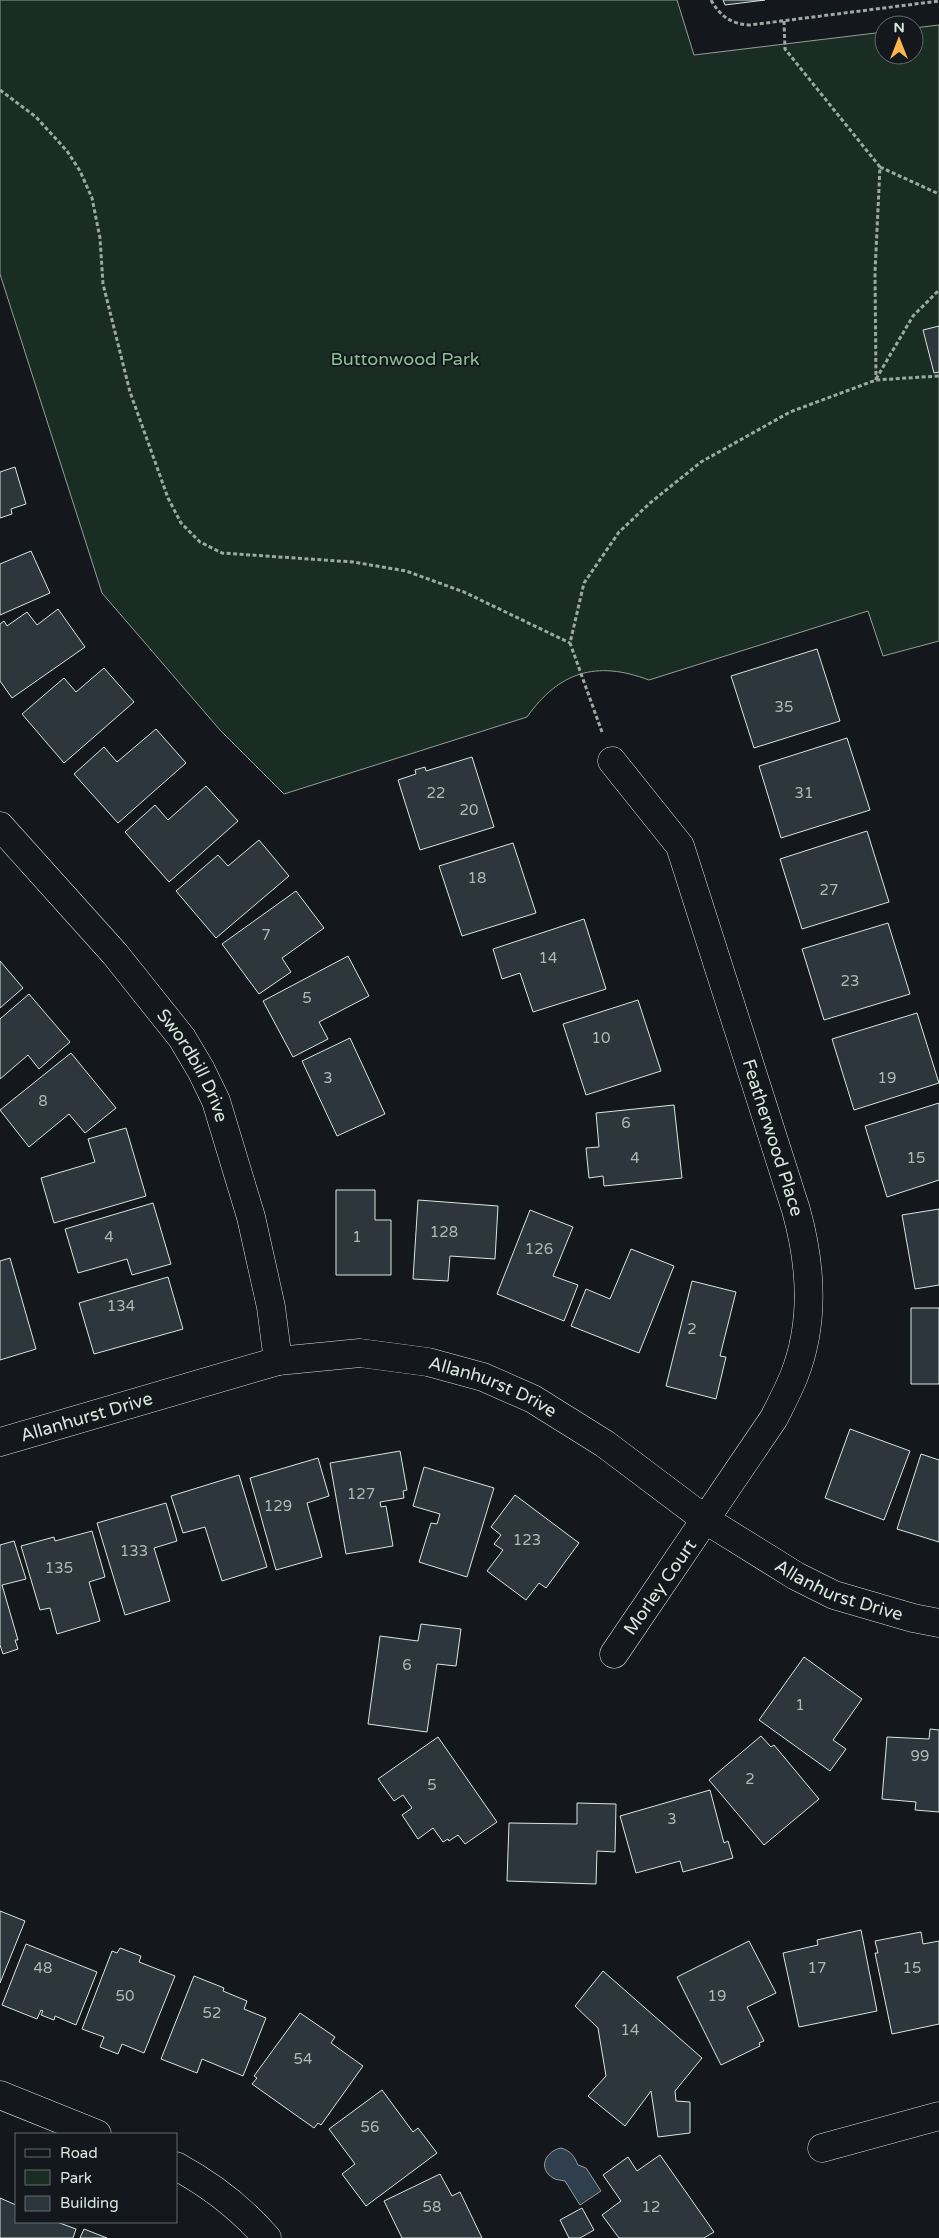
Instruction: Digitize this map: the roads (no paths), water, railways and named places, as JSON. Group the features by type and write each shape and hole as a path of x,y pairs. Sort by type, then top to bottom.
{"street":[{"name":"Featherwood Place","path":"612,761 680,846 796,1210 803,1235 807,1266 808,1322 794,1376 774,1418 741,1464 706,1520"},
{"name":"Swordbill Drive","path":"0,826 115,954 182,1038 201,1070 216,1101 249,1209 271,1307 278,1361"},
{"name":"Allanhurst Drive","path":"0,1442 278,1361 360,1353 428,1362 483,1377 534,1399 605,1444 706,1520 796,1576 834,1594 913,1618 939,1623"},
{"name":"Morley Court","path":"614,1654 706,1520"},
{"path":"0,2095 95,2133"},
{"path":"822,2148 939,2116"},
{"path":"178,2167 205,2182 232,2203 267,2238"}],"water":[{"path":"561,2148 572,2154 578,2165 586,2168 601,2191 580,2205 565,2181 553,2178 545,2170 545,2160 551,2153"}],"park label":[{"name":"Buttonwood Park","path":"405,359"}]}
